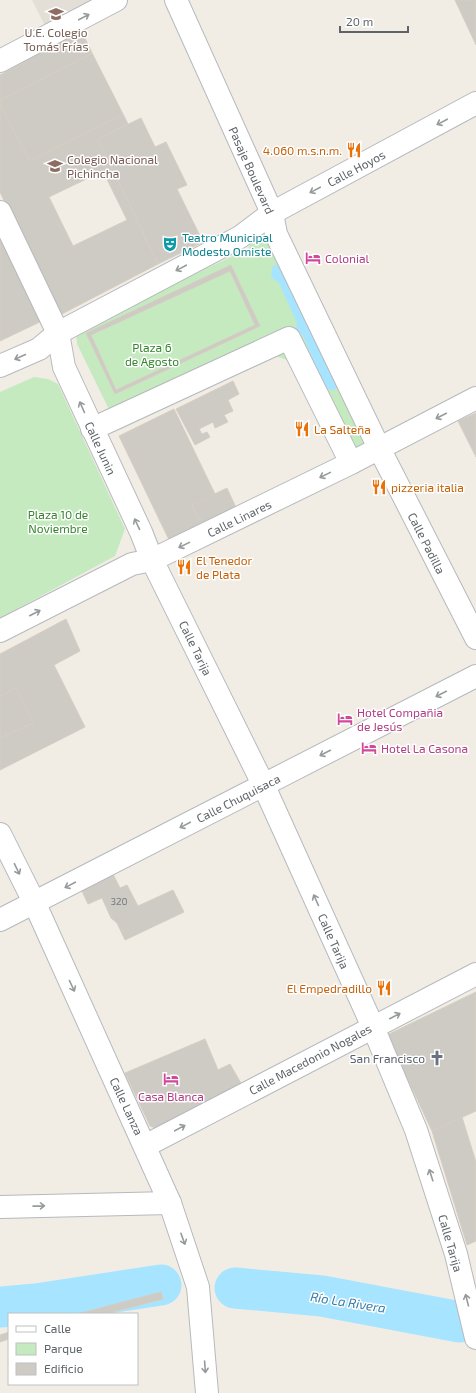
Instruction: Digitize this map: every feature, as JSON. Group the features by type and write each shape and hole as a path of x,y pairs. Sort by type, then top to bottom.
{"street":[{"path":"0,61 116,0"},
{"name":"Pasaje Boulevard","path":"176,0 272,213 276,234 379,448"},
{"name":"Calle Hoyos","path":"0,366 39,349 58,333 240,237 272,213 476,103"},
{"name":"Calle Junin","path":"0,212 58,333 64,367 141,532 152,560"},
{"path":"92,428 289,338 351,463"},
{"name":"Calle Linares","path":"0,631 132,564 152,560 351,463 476,398"},
{"name":"Calle Padilla","path":"379,448 476,638"},
{"name":"Calle Tarija","path":"152,560 263,784 373,1026 416,1130 456,1254 476,1338"},
{"name":"Calle Chuquisaca","path":"0,920 35,904 263,784 476,676"},
{"name":"Calle Lanza","path":"0,834 35,904 170,1203 198,1287 208,1393"},
{"name":"Calle Macedonio Nogales","path":"145,1146 373,1026 476,974"},
{"path":"0,1207 170,1203"}],"shaded area":[{"name":"U.E. Colegio Tomás Frías","path":"32,0 99,0 46,28"}],"green space":[{"name":"Plaza 6 de Agosto","path":"281,223 386,439 341,463 290,361 275,356 119,430 77,344 76,329 248,249 254,235"},
{"name":"Plaza 10 de Noviembre","path":"34,377 48,379 58,384 125,529 115,556 0,618 0,392"}],"water":[{"path":"281,264 339,385 335,390 325,389 303,336 296,329 297,323 279,283 271,277 272,267"}],"building":[{"path":"455,0 476,0 476,45"},
{"path":"81,30 92,53 0,101 0,75"},
{"path":"92,53 123,114 30,161 0,105 0,101"},
{"path":"0,105 30,161 123,114 128,124 98,139 158,264 58,316 0,192","holes":["103,171 127,220 73,246 49,197"]},
{"path":"141,118 155,147 166,142 187,185 177,189 203,242 158,264 98,139"},
{"path":"0,227 44,320 0,341"},
{"path":"231,265 260,326 115,394 86,333","holes":["230,271 255,325 116,390 91,335"]},
{"path":"233,381 239,394 228,400 233,411 224,415 228,422 215,428 213,422 199,429 202,434 207,432 210,437 195,445 176,409"},
{"path":"174,409 215,494 192,505 203,529 171,544 119,436"},
{"path":"476,413 476,457 458,421"},
{"path":"227,488 238,512 203,529 192,505"},
{"path":"66,619 80,651 54,665 85,727 0,770 0,738 33,723 16,688 0,696 0,654"},
{"path":"16,688 33,723 0,738 0,696"},
{"path":"110,868 120,888 127,885 138,906 173,890 184,912 125,940 117,923 111,918 102,898 88,904 78,882"},
{"name":"San Francisco","path":"476,992 476,1111 432,1131 387,1035"},
{"path":"205,1039 218,1070 230,1064 242,1085 158,1129 150,1126 125,1073"},
{"path":"462,1117 476,1162 476,1241 467,1245 432,1131"},
{"path":"161,1292 163,1299 109,1313 81,1313"},
{"path":"8,1332 8,1339 0,1342 0,1335"}],"waterway":[{"name":"Río La Rivera","path":"0,1307 36,1304 161,1285"},
{"name":"Río La Rivera","path":"235,1288 322,1296 460,1322"}],"place":[{"name":"U.E. Colegio Tomás Frías","path":"56,14"},
{"name":"4.060 m.s.n.m.","path":"354,150"},
{"name":"Colegio Nacional Pichincha","path":"55,166"},
{"name":"Teatro Municipal Modesto Omiste","path":"170,244"},
{"name":"Colonial","path":"313,258"},
{"name":"La Salteña","path":"302,429"},
{"name":"pizzeria italia","path":"379,487"},
{"name":"El Tenedor de Plata","path":"184,567"},
{"name":"Hotel Compañia de Jesús","path":"345,719"},
{"name":"Hotel La Casona","path":"369,748"},
{"name":"El Empedradillo","path":"384,988"},
{"name":"San Francisco","path":"437,1058"},
{"name":"Casa Blanca","path":"171,1079"}]}
